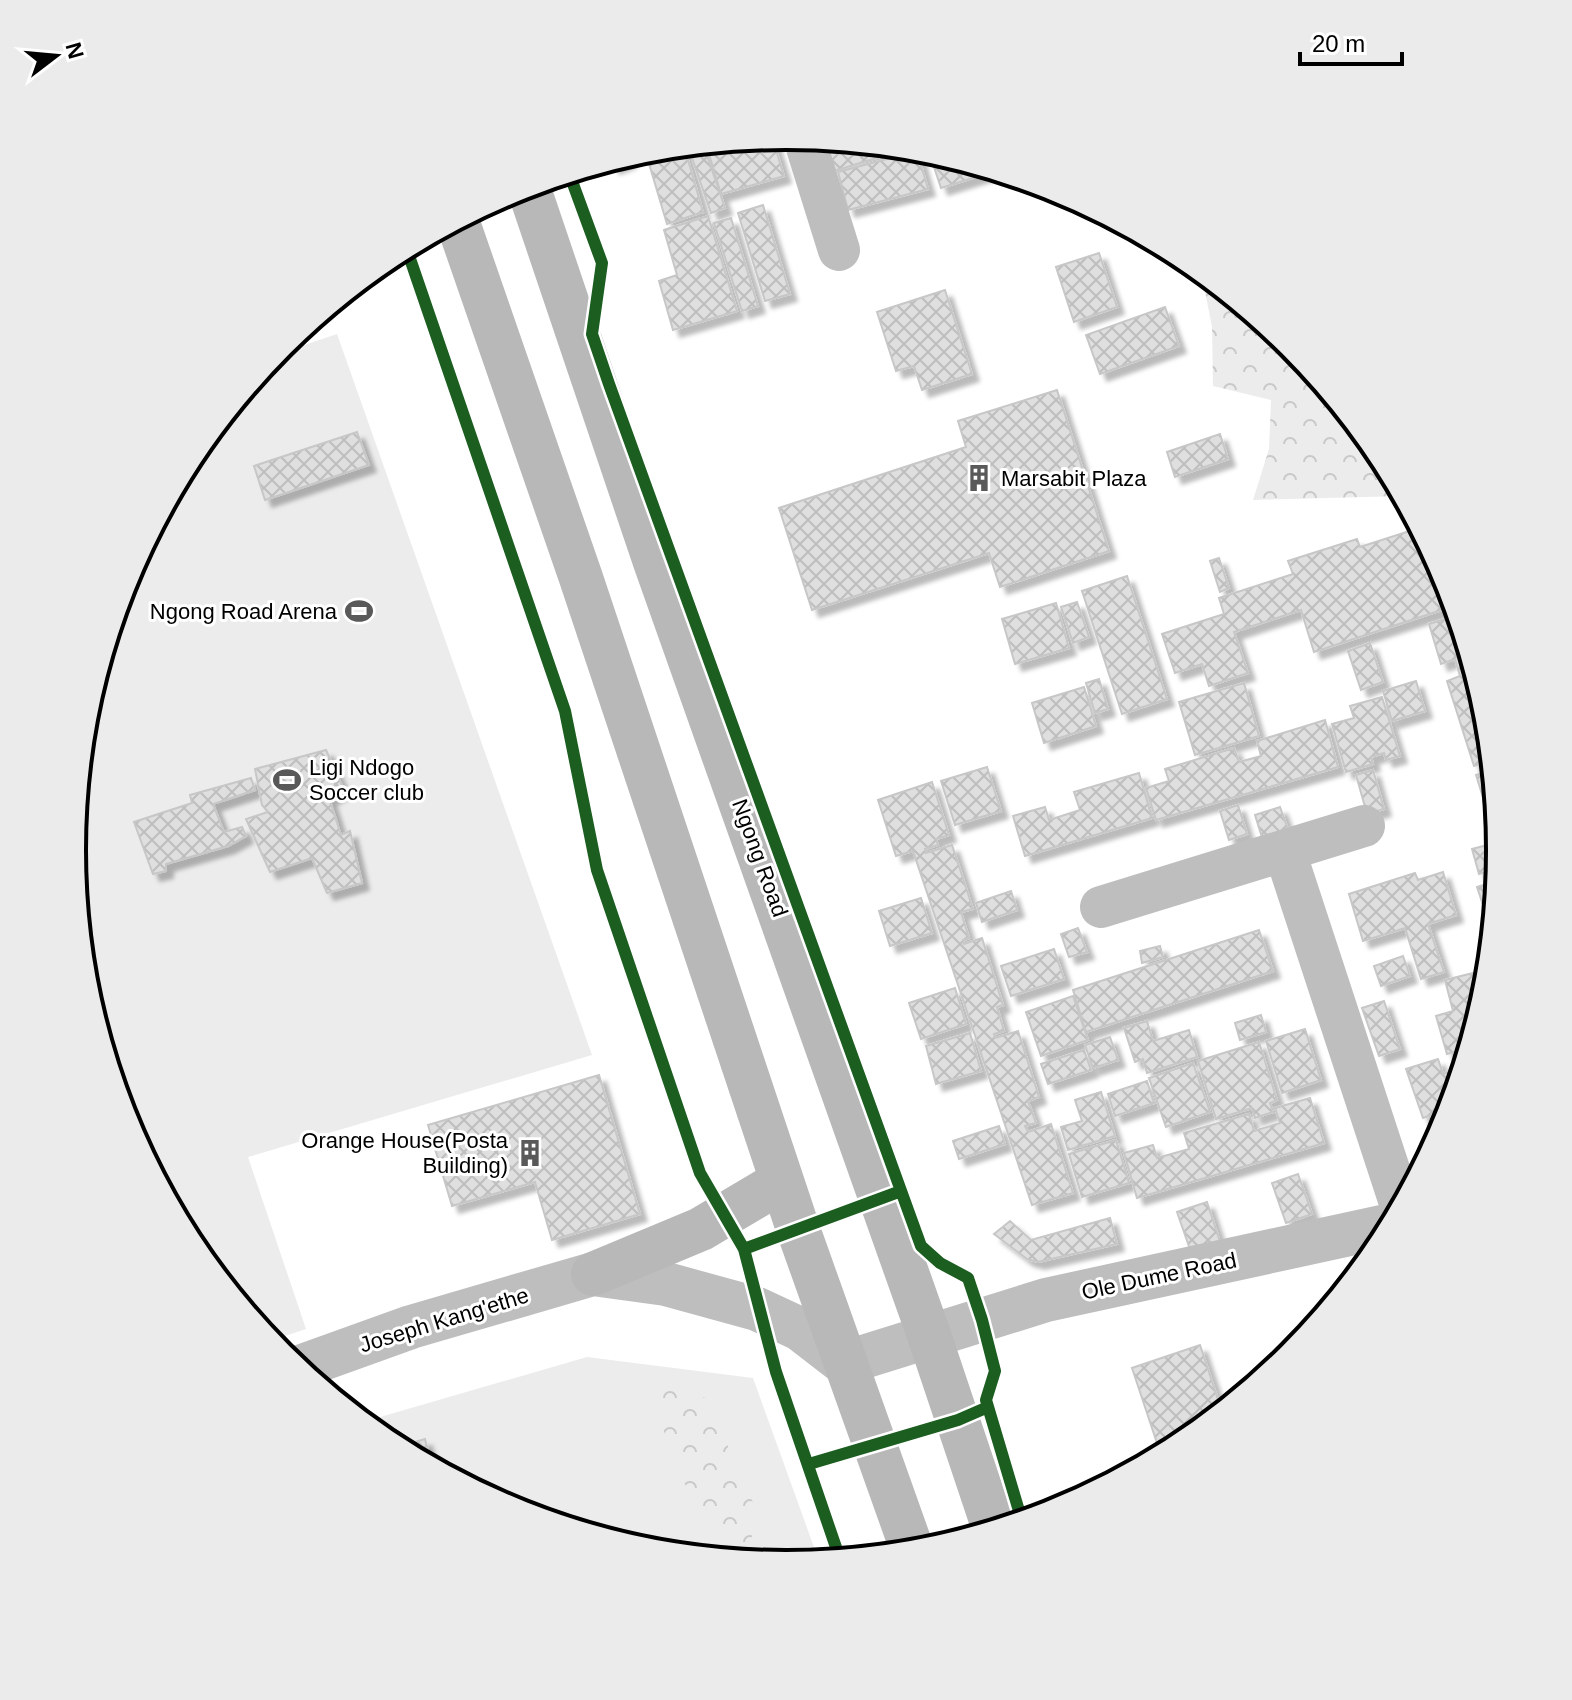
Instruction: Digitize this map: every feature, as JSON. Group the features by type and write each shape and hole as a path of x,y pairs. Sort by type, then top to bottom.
{"main road":[{"name":"Ngong Road","path":"532,198 655,562 929,1335 991,1519"},
{"path":"461,230 581,578 844,1363 908,1539"},
{"path":"593,1274 701,1229 782,1181"}],"street":[{"path":"808,150 839,250"},
{"path":"1101,907 1364,826"},
{"path":"1285,852 1396,1192"},
{"name":"Ole Dume Road","path":"844,1363 1046,1300 1374,1229"},
{"path":"593,1274 666,1284 757,1309 800,1329 844,1363"},
{"name":"Joseph Kang'ethe","path":"310,1363 411,1327 593,1274"}],"green space":[{"path":"1205,290 1248,324 1312,388 1368,461 1390,496 1253,500 1269,449 1271,400 1213,386 1212,327"},
{"name":"Ligi Ndogo Soccer club","path":"337,334 592,1055 248,1157 306,1329 283,1337 260,1312 204,1239 158,1160 139,1118 123,1075 99,987 87,896 86,850 87,804 99,713 123,625 139,582 158,540 204,461 260,388 300,347"},
{"path":"587,1357 753,1378 815,1549 740,1549 695,1544 649,1537 561,1513 476,1478 378,1418"},
{"path":"665,1389 715,1400 733,1464 757,1510 751,1542 722,1547 698,1511 678,1470 657,1412"}],"building":[{"path":"776,150 784,176 721,194 709,154"},
{"path":"828,151 881,157 834,171"},
{"path":"707,155 725,208 711,213 692,157"},
{"path":"687,157 703,212 667,224 649,163"},
{"path":"890,158 920,163 928,189 848,210 838,172"},
{"path":"934,166 977,177 941,188"},
{"path":"763,205 790,294 765,301 738,213"},
{"path":"708,216 737,311 673,330 659,281 677,275 664,230"},
{"path":"731,218 758,306 742,311 714,223"},
{"path":"1099,253 1117,307 1074,322 1056,267"},
{"path":"945,290 972,374 922,390 914,366 896,371 877,312"},
{"path":"1165,307 1179,346 1100,374 1086,335"},
{"name":"Marsabit Plaza","path":"1057,390 1109,551 1000,587 989,553 812,610 779,508 966,447 958,421"},
{"path":"357,432 369,465 265,500 254,466"},
{"path":"1220,434 1228,459 1175,477 1167,452"},
{"path":"1409,531 1443,610 1314,652 1301,610 1234,632 1248,673 1209,686 1202,664 1175,673 1162,634 1224,614 1219,598 1293,574 1288,561 1357,539 1360,547"},
{"path":"1219,558 1229,588 1220,592 1210,561"},
{"path":"1127,576 1167,699 1122,714 1082,591"},
{"path":"1077,602 1089,637 1073,643 1061,607"},
{"path":"1056,603 1069,648 1015,664 1002,619"},
{"path":"1447,618 1449,625 1473,713 1481,764 1474,766 1447,681 1460,676 1455,659 1441,664 1429,624"},
{"path":"1370,643 1383,682 1361,690 1348,651"},
{"path":"1099,679 1108,709 1095,713 1086,683"},
{"path":"1416,681 1425,711 1392,721 1383,691"},
{"path":"1244,683 1259,736 1195,755 1179,702"},
{"path":"1084,687 1096,726 1044,743 1032,703"},
{"path":"1382,697 1400,756 1386,760 1384,753 1371,757 1373,764 1346,772 1332,724 1354,718 1350,706"},
{"path":"1325,720 1338,767 1156,820 1146,788 1169,781 1165,769 1234,748 1239,762 1261,756 1257,741"},
{"path":"326,750 344,790 329,798 341,835 350,831 362,883 327,893 312,858 270,872 246,819 268,812 262,805 255,769"},
{"path":"987,767 1001,811 955,825 941,781"},
{"path":"1373,770 1384,809 1367,814 1356,775"},
{"path":"1139,773 1152,818 1025,856 1013,816 1045,807 1049,820 1080,810 1074,792"},
{"path":"1482,773 1485,804 1476,775"},
{"path":"251,778 255,790 213,804 224,832 242,827 246,836 228,846 166,864 166,871 153,874 134,822 192,803 190,795"},
{"path":"932,782 949,835 936,839 938,845 925,849 926,853 952,845 973,909 961,912 969,938 963,940 964,944 982,938 1003,1005 997,1007 1004,1031 994,1034 995,1038 1018,1031 1039,1097 1028,1101 1036,1123 1025,1126 1028,1132 1051,1124 1073,1193 1032,1205 913,851 896,856 878,800"},
{"path":"1238,805 1247,834 1229,840 1220,811"},
{"path":"1280,807 1290,835 1264,844 1255,815"},
{"path":"1486,845 1486,872 1479,874 1472,849"},
{"path":"1443,872 1456,915 1428,924 1444,972 1421,979 1405,928 1363,941 1349,894 1415,873 1418,880"},
{"path":"1485,885 1484,907 1477,887"},
{"path":"1011,891 1017,910 982,922 976,903"},
{"path":"921,898 932,933 890,946 879,911"},
{"path":"1078,928 1087,952 1069,957 1061,934"},
{"path":"1259,930 1273,971 1086,1032 1073,990"},
{"path":"1160,946 1163,957 1142,963 1140,951"},
{"path":"1054,949 1064,979 1011,996 1001,966"},
{"path":"1403,956 1410,976 1381,986 1374,966"},
{"path":"1473,973 1474,978 1456,1052 1447,1054 1436,1016 1453,1011 1445,980"},
{"path":"955,988 966,1024 921,1039 909,1003"},
{"path":"1073,996 1088,1040 1041,1056 1026,1012"},
{"path":"1384,1001 1400,1049 1379,1056 1362,1008"},
{"path":"1261,1015 1266,1032 1240,1040 1235,1023"},
{"path":"1147,1021 1153,1041 1189,1030 1197,1057 1147,1073 1143,1059 1135,1062 1124,1028"},
{"path":"1305,1029 1321,1080 1282,1093 1266,1041"},
{"path":"970,1033 981,1071 936,1084 926,1046"},
{"path":"1110,1037 1118,1060 1093,1068 1085,1045"},
{"path":"1259,1042 1277,1100 1270,1103 1273,1112 1255,1118 1252,1108 1216,1119 1198,1061"},
{"path":"1084,1050 1091,1070 1048,1084 1041,1064"},
{"path":"1438,1059 1443,1074 1450,1072 1434,1114 1423,1118 1406,1069"},
{"path":"1193,1063 1210,1112 1166,1127 1149,1078"},
{"name":"Orange House(Posta Building)","path":"599,1075 640,1214 552,1240 535,1182 452,1206 428,1125"},
{"path":"1147,1081 1154,1103 1115,1116 1108,1094"},
{"path":"1101,1092 1115,1136 1068,1150 1061,1127 1082,1121 1075,1100"},
{"path":"1310,1098 1324,1143 1137,1198 1124,1153 1153,1145 1157,1158 1189,1149 1184,1133 1249,1114 1254,1131 1280,1123 1275,1108"},
{"path":"999,1126 1005,1144 959,1159 953,1141"},
{"path":"1116,1140 1129,1183 1082,1197 1069,1154"},
{"path":"1298,1174 1312,1214 1286,1223 1272,1183"},
{"path":"1207,1202 1221,1245 1192,1255 1177,1212"},
{"path":"1110,1218 1117,1244 1038,1262 1027,1259 994,1234 1010,1221 1031,1240"},
{"path":"1200,1345 1218,1400 1157,1443 1132,1368"},
{"path":"425,1439 428,1451 414,1442"}],"cycle path":[{"path":"573,183 602,263 592,334 921,1246 940,1263 968,1278 995,1371 986,1400 1019,1510"},
{"path":"410,260 565,711 597,870 700,1173 744,1249 776,1372 836,1549"},
{"path":"744,1249 901,1191"},
{"path":"809,1464 958,1420 988,1407"}],"place":[{"name":"Marsabit Plaza","path":"979,478"},
{"name":"Ngong Road Arena","path":"359,611"},
{"name":"Ligi Ndogo Soccer club","path":"287,780"},
{"name":"Orange House(Posta Building)","path":"530,1153"}]}
